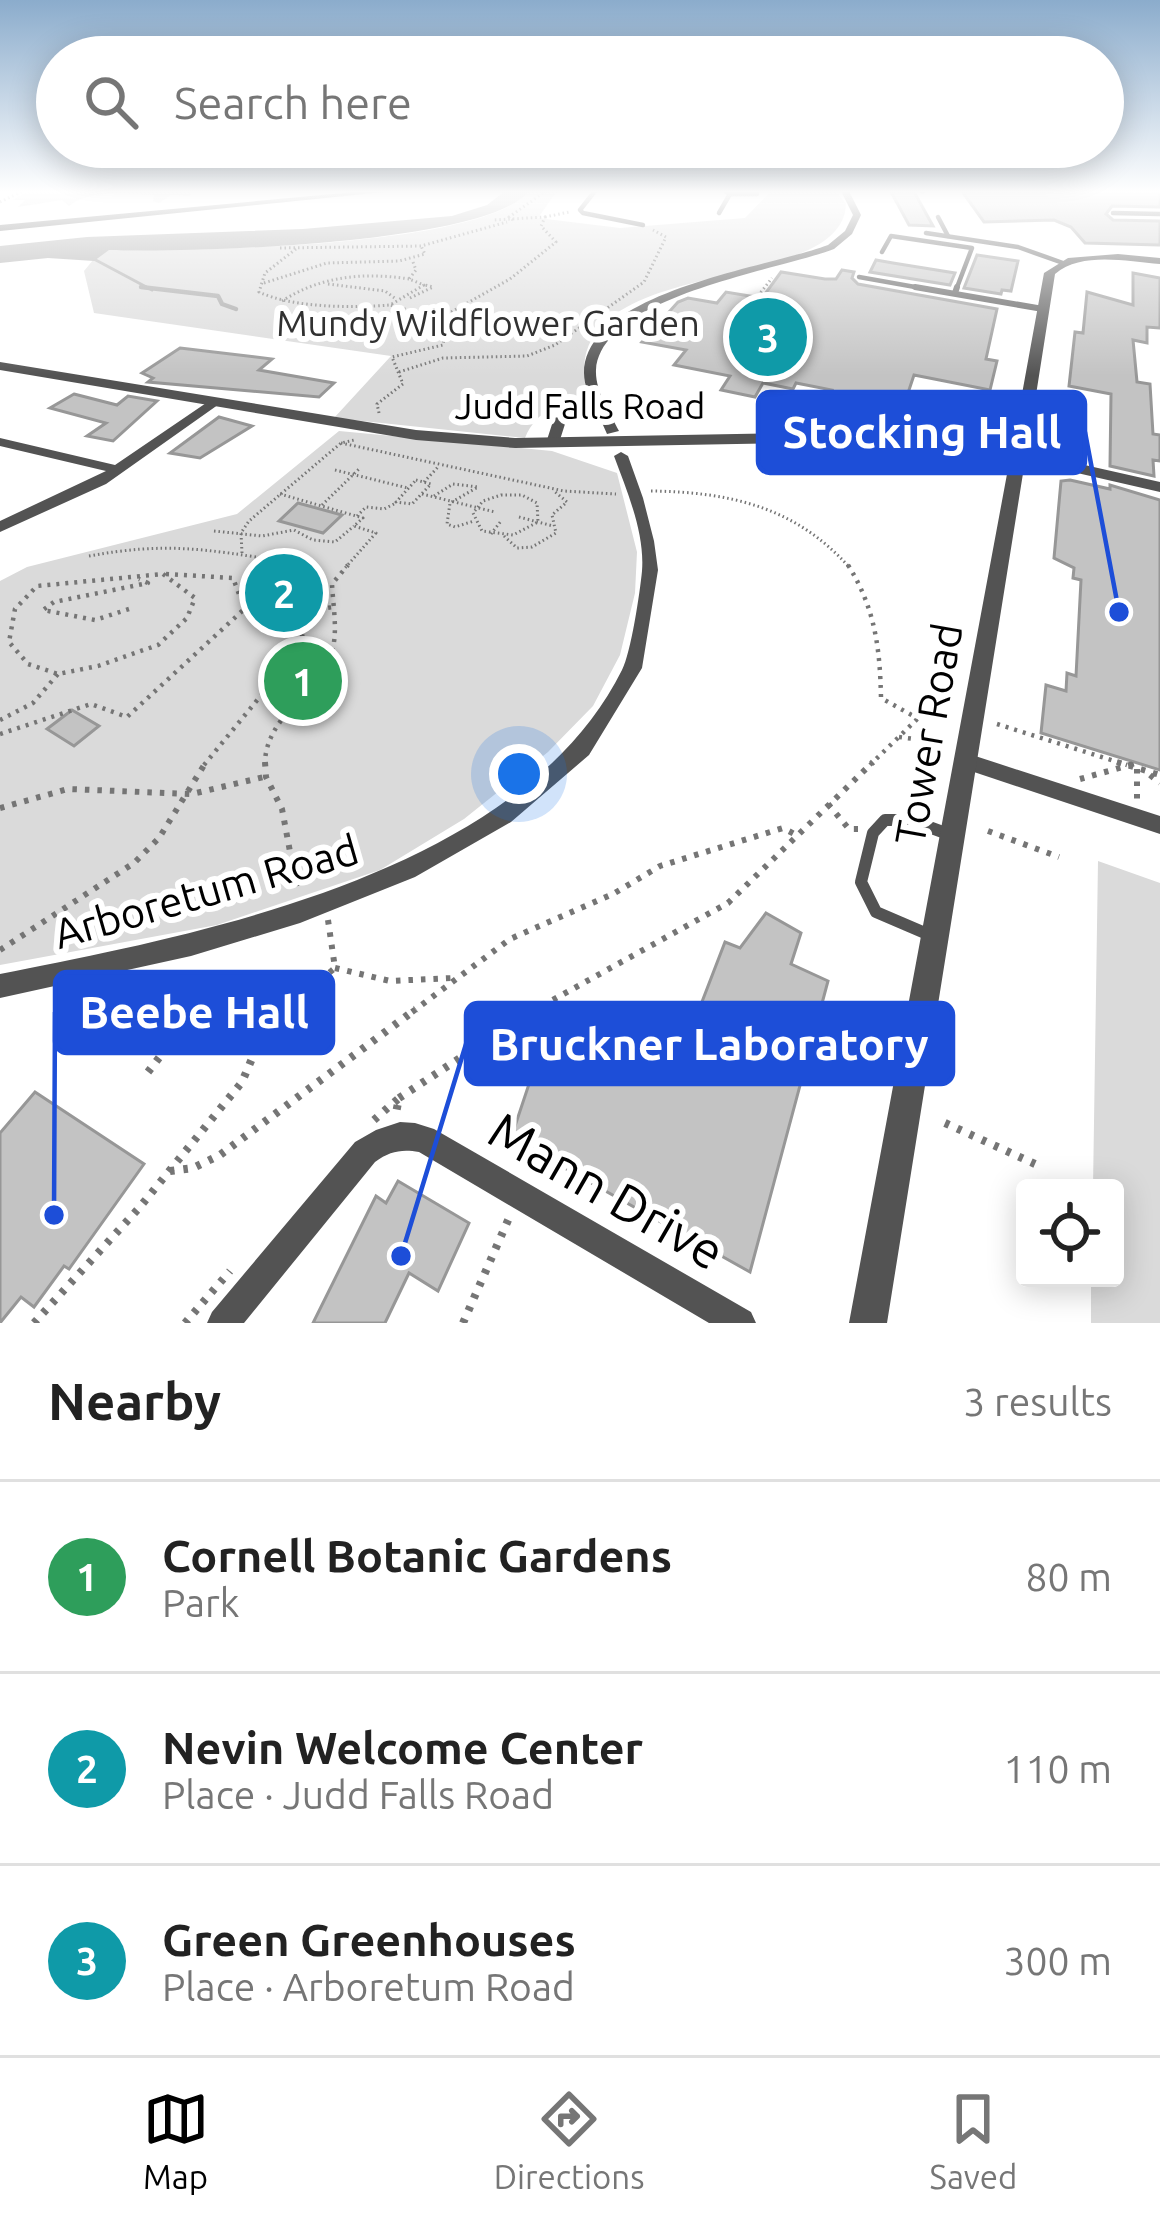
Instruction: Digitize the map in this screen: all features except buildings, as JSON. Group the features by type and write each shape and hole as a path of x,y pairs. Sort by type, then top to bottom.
{"street":[{"path":"612,431 591,383 590,365 595,348 614,327 666,298 812,253"},
{"path":"1063,263 1160,261"},
{"name":"Tower Road","path":"868,1323 953,836 959,753 1043,309 1052,270 1063,263"},
{"name":"Judd Falls Road","path":"0,366 416,435 553,443 866,434 941,440 1160,487"},
{"path":"0,527 119,470 216,402"},
{"path":"553,443 559,421 603,410"},
{"path":"0,442 119,470"},
{"name":"Arboretum Road","path":"0,986 127,962 315,910 436,859 502,816 563,766 604,718 626,683 642,636 650,574 647,535 621,456"},
{"path":"959,753 1160,825"},
{"name":"Mann Drive","path":"224,1323 351,1168 379,1141 408,1136 424,1139 740,1323"}],"lane":[{"path":"914,257 916,253"},
{"path":"955,293 970,253"},
{"path":"1034,253 1063,263"},
{"path":"859,277 1043,309"},
{"path":"936,937 884,916 865,897 861,882 873,833 885,820 901,819 953,836"}],"path":[{"path":"292,253 265,274 260,292 282,301 322,302 335,310 390,305 439,318"},
{"path":"262,283 295,269 346,261 413,262 424,253"},
{"path":"387,421 377,404 403,384 394,355 443,345 444,339 412,334 462,308 546,253"},
{"path":"399,372 443,358 536,353 555,345 644,282 661,253"},
{"path":"412,274 413,262"},
{"path":"282,301 326,283 369,274 412,274 433,287 416,298 396,299 379,290 326,283"},
{"path":"404,298 424,285"},
{"path":"390,305 396,299"},
{"path":"242,553 241,533 341,443 586,497"},
{"path":"424,482 438,467"},
{"path":"322,505 359,469"},
{"path":"335,470 408,488"},
{"path":"357,515 366,506 384,509 396,502 416,480 431,484 412,504 396,502"},
{"path":"434,496 453,484 479,489 452,501"},
{"path":"553,489 566,506"},
{"path":"504,536 511,546 532,547 556,533 552,515 566,506 586,497 634,492 715,494 805,524 842,555 871,600 883,650 881,698 917,718"},
{"path":"214,531 262,536 294,530 313,540 335,542 363,518 280,494"},
{"path":"422,494 495,512"},
{"path":"474,521 491,534 504,536 524,532 538,522 541,509 522,495 501,494 476,506"},
{"path":"513,507 522,495"},
{"path":"452,501 447,524 454,527 474,521"},
{"path":"474,521 476,506"},
{"path":"519,517 554,526"},
{"path":"491,534 501,521"},
{"path":"299,900 282,809 266,776 265,753 272,733 324,669 334,644 332,584 376,533 354,526"},
{"path":"0,734 91,704 127,718 254,601 281,561 148,545 89,556"},
{"path":"163,574 195,598 190,619 149,651 58,674 28,664 9,642 15,609 37,586 163,574 233,578 240,597 254,601"},
{"path":"129,609 94,620 43,610 54,602 148,583 134,577"},
{"path":"0,950 134,863 159,838 211,753 295,654 312,610 334,607"},
{"path":"0,720 16,716 58,674"},
{"path":"399,1098 551,999 728,903 949,688"},
{"path":"997,724 1140,767 1160,779"},
{"path":"898,737 959,753"},
{"path":"1068,782 1127,765"},
{"path":"1138,805 1140,767"},
{"path":"0,808 50,788 128,787 185,795 266,776"},
{"path":"828,804 849,829 873,833"},
{"path":"170,1171 194,1168 220,1156 510,939 614,894 660,866 783,828 800,837"},
{"path":"988,831 1059,857"},
{"path":"328,920 335,968"},
{"path":"335,968 390,981 452,979"},
{"path":"260,1029 335,968"},
{"path":"34,1323 170,1171 242,1078 253,1061 260,1029 256,1014 241,995 227,992 213,997 192,1014 148,1072"},
{"path":"945,1124 1034,1164"},
{"path":"464,1323 509,1189"}],"green space":[{"name":"Mundy Wildflower Garden","path":"800,253 651,296 610,318 587,350 588,398 542,414 525,438 334,418 391,356 94,313 84,271 98,254"},
{"path":"339,431 552,451 617,473 637,552 635,593 620,655 593,706 548,752 464,819 380,870 217,925 0,965 0,581 27,567 237,514"},
{"path":"1098,861 1160,883 1160,1323 1091,1323 1091,1287 1124,1287 1124,1179 1093,1179"}],"shaded area":[{"path":"0,253 105,253 94,261 48,258 0,263"}],"waterway":[{"path":"92,258 148,288"},
{"path":"141,287 148,288"},
{"path":"148,288 218,296 222,304 236,309"},
{"path":"148,288 152,290"}],"place":[{"name":"Green Greenhouses","path":"768,337"},
{"name":"Nevin Welcome Center","path":"284,593"},
{"name":"Stocking Hall","path":"1119,612"},
{"name":"Cornell Botanic Gardens","path":"303,681"},
{"name":"Beebe Hall","path":"54,1215"},
{"name":"Bruckner Laboratory","path":"401,1256"}]}
